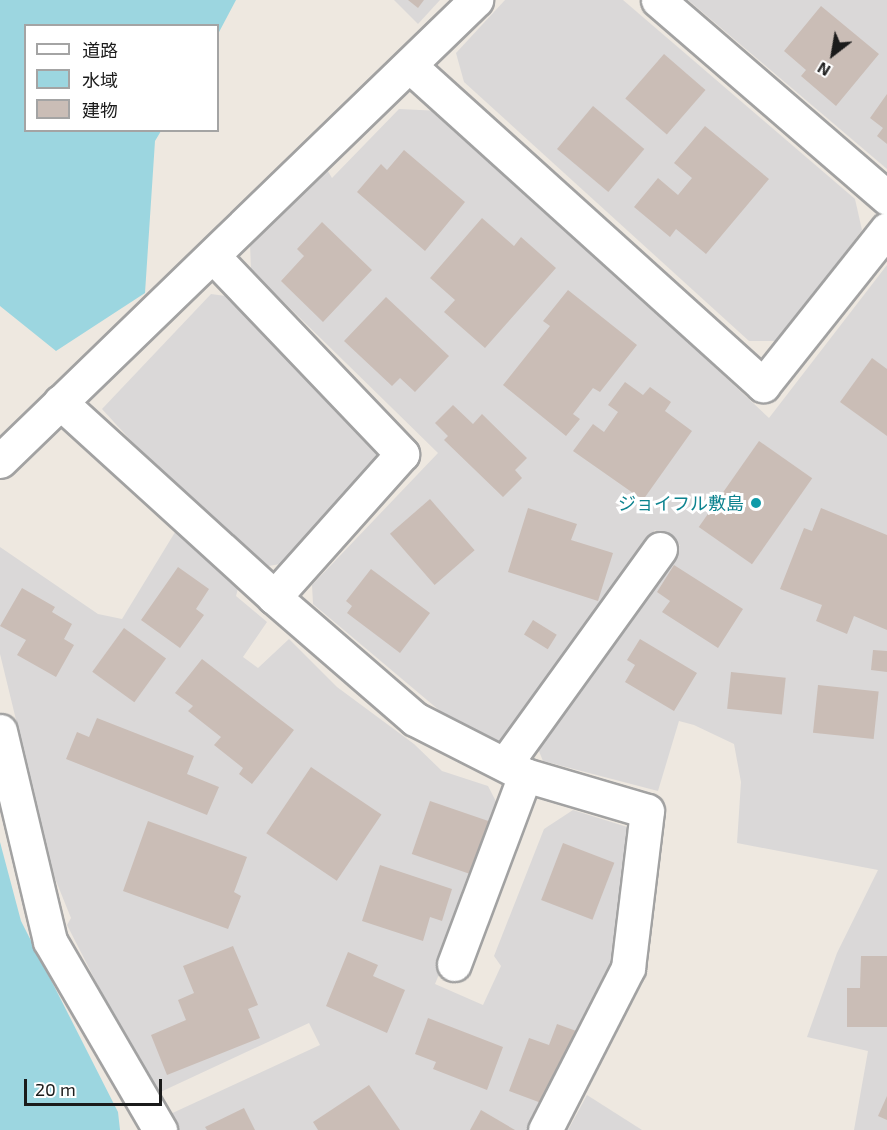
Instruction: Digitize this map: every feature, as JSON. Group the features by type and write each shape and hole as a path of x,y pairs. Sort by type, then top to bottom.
{"street":[{"path":"0,461 476,0"},
{"path":"658,0 887,198"},
{"path":"410,66 763,385 887,229"},
{"path":"213,256 402,454 274,597"},
{"path":"60,402 274,597 415,718 515,769 647,811 628,968 545,1130"},
{"path":"454,964 515,769 660,549"},
{"path":"0,731 50,941 160,1130"}],"shaded area":[{"path":"394,0 440,0 418,24"},
{"path":"505,0 623,0 855,199 862,230 780,341 749,341 464,82 456,53"},
{"path":"688,0 887,0 887,169"},
{"path":"399,109 441,111 769,418 887,265 887,1130 854,1130 868,1051 807,1037 837,953 878,870 737,843 741,782 734,744 694,725 679,721 658,791 543,761 536,744 680,545 655,530 500,744 465,732 313,604 312,585 438,453 251,270 250,244 326,168 332,178"},
{"path":"211,294 233,297 382,444 383,463 287,563 268,566 157,469 102,409"},
{"path":"180,524 240,581 236,596 267,622 243,657 258,668 289,639 337,687 414,744 442,771 488,786 504,817 435,984 483,1005 501,966 494,956 544,829 573,810 637,830 624,968 541,1130 175,1130 166,1116 320,1045 309,1023 154,1095 67,925 71,918 54,876 0,654 0,547 98,614 122,619"},
{"path":"587,1095 642,1130 568,1130"}],"water":[{"path":"0,0 236,0 219,32 219,24 24,24 24,132 160,132 155,141 145,293 56,351 0,306"},
{"path":"0,842 21,921 118,1112 120,1130 0,1130"}],"building":[{"path":"408,0 424,0 418,8"},
{"path":"821,6 879,54 836,106 801,76 806,70 784,51"},
{"path":"664,54 706,90 667,135 625,99"},
{"path":"887,94 887,144 877,136 883,128 870,118"},
{"path":"593,106 644,149 608,192 557,149"},
{"path":"705,126 769,179 706,254 676,229 670,237 634,207 658,178 678,195 692,178 674,163"},
{"path":"404,150 465,202 425,251 357,192 381,164 387,170"},
{"path":"482,218 514,246 521,237 556,268 485,348 444,312 455,300 430,278"},
{"path":"322,222 372,270 323,322 281,281 304,256 297,249"},
{"path":"568,290 637,345 600,392 593,388 573,414 580,419 566,436 503,385 550,326 543,321"},
{"path":"386,297 449,356 415,392 400,378 392,386 344,341"},
{"path":"872,358 887,369 887,436 840,402"},
{"path":"625,382 643,395 650,387 671,402 665,411 692,431 643,500 573,451 593,424 604,432 618,412 608,405"},
{"path":"453,405 473,424 482,414 527,458 515,470 522,478 503,497 444,440 448,436 435,423"},
{"name":"ジョイフル敷島","path":"759,441 812,478 752,564 699,527"},
{"path":"430,499 475,550 435,585 390,534"},
{"path":"528,508 577,524 571,540 613,553 598,601 508,572"},
{"path":"821,508 887,535 887,630 854,616 847,634 816,621 822,605 780,589 804,528 812,531"},
{"path":"674,565 743,609 718,648 662,612 670,601 657,592"},
{"path":"178,567 209,589 196,609 204,615 180,648 141,620"},
{"path":"371,569 430,613 400,653 347,613 352,606 346,601"},
{"path":"22,588 55,607 52,612 72,624 64,639 74,645 56,677 17,655 26,640 0,626"},
{"path":"533,620 557,635 548,649 524,634"},
{"path":"124,628 166,659 134,702 92,672"},
{"path":"640,639 697,673 674,711 625,682 635,665 627,660"},
{"path":"873,650 887,651 887,672 871,670"},
{"path":"202,659 294,730 252,784 239,774 243,768 214,745 221,737 188,711 193,706 175,693"},
{"path":"731,672 786,678 782,715 727,709"},
{"path":"818,685 879,691 874,739 813,733"},
{"path":"97,718 194,756 187,774 219,787 207,815 66,759 77,732 89,737"},
{"path":"311,767 381,815 337,881 266,833"},
{"path":"430,801 491,822 472,875 412,854"},
{"path":"148,821 247,857 234,892 241,896 228,929 123,891"},
{"path":"563,843 614,863 592,920 541,900"},
{"path":"380,865 452,889 442,921 430,917 423,941 362,921"},
{"path":"233,946 258,1005 248,1009 260,1038 167,1075 151,1035 186,1020 178,1000 194,993 183,966"},
{"path":"348,952 378,965 373,976 405,990 387,1033 326,1006"},
{"path":"861,956 887,956 887,1027 847,1027 847,988 860,988"},
{"path":"428,1018 503,1047 487,1090 433,1069 436,1062 415,1054"},
{"path":"557,1024 579,1032 552,1107 509,1091 529,1038 549,1045"},
{"path":"369,1085 400,1130 318,1130 313,1122"},
{"path":"887,1096 887,1120 878,1116"},
{"path":"244,1108 255,1130 207,1130 205,1127"},
{"path":"481,1110 515,1130 470,1130"}],"place":[{"name":"ジョイフル敷島","path":"756,503"}]}
